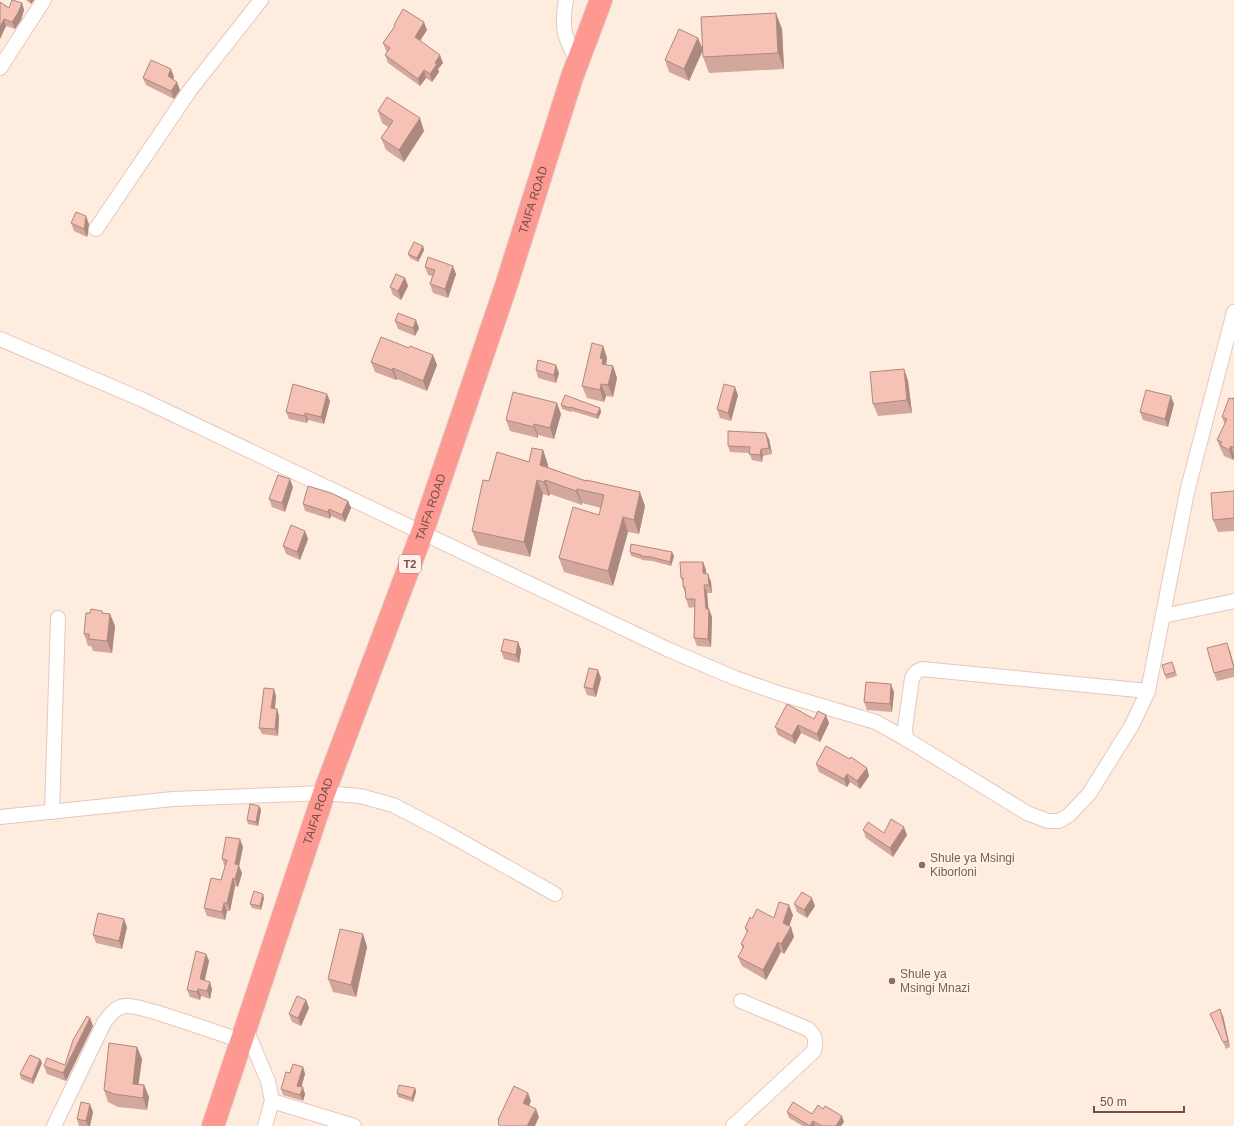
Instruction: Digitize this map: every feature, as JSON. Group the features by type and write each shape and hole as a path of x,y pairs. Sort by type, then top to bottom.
{"highway":[{"name":"TAIFA ROAD","path":"213,1126 324,793 422,533 506,286 578,62 601,0"}],"street":[{"path":"0,68 44,0"},
{"path":"96,229 190,90 261,0"},
{"path":"566,0 563,25 566,41 578,62"},
{"path":"0,339 142,400 667,648 735,678 781,694 876,722 1027,813 1048,821 1059,821 1069,815 1089,794 1132,725 1148,691 1187,492 1234,312"},
{"path":"1163,616 1234,601"},
{"path":"52,812 58,618"},
{"path":"906,739 905,728 912,678 916,672 922,669 1148,691"},
{"path":"0,817 173,799 324,793 360,796 393,806 443,831 555,894"},
{"path":"733,1126 814,1051 816,1042 815,1035 808,1029 741,1001"},
{"path":"54,1126 104,1023 116,1010 124,1006 138,1008 244,1035 268,1082 272,1101 265,1126"},
{"path":"272,1101 354,1126"}],"building":[{"path":"12,0 22,3 18,13 12,22 4,19 0,27 0,2 9,8"},
{"path":"403,9 424,22 415,37 440,55 435,63 437,64 430,74 424,70 418,79 385,55 390,48 383,43 395,26 394,25"},
{"path":"776,13 778,53 703,57 701,17"},
{"path":"679,29 698,38 684,69 665,60"},
{"path":"151,60 171,69 168,76 177,82 171,91 143,78"},
{"path":"387,97 420,118 399,150 381,138 393,121 378,111"},
{"path":"76,212 86,216 84,229 71,223"},
{"path":"414,242 423,246 417,258 408,254"},
{"path":"428,257 453,266 445,289 430,284 435,270 425,267"},
{"path":"396,274 405,278 398,291 390,287"},
{"path":"398,313 416,320 413,328 395,321"},
{"path":"381,337 409,348 410,346 433,355 423,381 393,368 392,370 371,362"},
{"path":"592,343 603,346 600,358 603,359 602,364 613,366 608,385 601,384 600,390 582,386"},
{"path":"538,360 556,365 554,375 536,370"},
{"path":"904,369 907,400 873,404 870,372"},
{"path":"293,384 327,394 321,417 305,413 305,416 286,412"},
{"path":"724,384 735,387 728,413 717,409"},
{"path":"1146,390 1171,396 1165,419 1140,412"},
{"path":"513,392 557,403 550,428 534,424 534,427 506,420"},
{"path":"565,395 600,408 597,415 561,405"},
{"path":"1229,398 1234,398 1234,448 1231,446 1229,450 1220,445 1222,442 1217,440 1227,419 1222,417"},
{"path":"728,431 766,433 769,448 761,449 760,455 749,454 750,447 728,446"},
{"path":"532,448 543,450 540,465 586,481 640,492 634,520 623,517 608,571 559,558 573,507 599,515 604,495 577,489 576,491 545,480 544,482 537,480 524,542 472,531 483,480 489,481 497,452 529,462"},
{"path":"278,475 290,479 282,503 269,499"},
{"path":"308,486 331,493 348,501 342,515 329,509 328,512 303,504"},
{"path":"1234,491 1234,518 1213,520 1211,493"},
{"path":"291,525 305,531 297,552 283,546"},
{"path":"631,544 672,552 670,562 641,556 630,552"},
{"path":"680,562 703,562 703,573 708,574 709,585 704,585 706,609 709,609 708,639 694,638 695,599 686,599 685,587 683,587 683,578 681,578"},
{"path":"91,609 110,614 107,641 89,639 89,634 84,634 86,613 90,613"},
{"path":"504,639 518,642 516,655 501,651"},
{"path":"1227,643 1234,668 1214,673 1207,648"},
{"path":"1172,662 1175,672 1165,675 1162,665"},
{"path":"589,668 598,670 593,689 584,687"},
{"path":"866,682 891,684 890,704 864,702"},
{"path":"264,688 274,689 271,708 277,709 275,729 259,728"},
{"path":"787,704 814,719 818,711 826,715 817,734 798,725 792,736 775,727"},
{"path":"826,746 850,759 851,757 867,768 857,781 847,774 844,779 816,764"},
{"path":"250,804 259,806 256,822 247,820"},
{"path":"891,819 904,827 890,848 863,830 868,822 884,833"},
{"path":"226,837 240,839 235,864 239,865 235,879 233,878 227,903 224,903 222,912 204,908 211,878 221,880 227,860 222,859"},
{"path":"254,891 263,894 260,906 250,904"},
{"path":"802,892 812,898 804,910 794,904"},
{"path":"779,902 789,905 783,923 791,927 781,944 778,942 763,970 738,957 744,946 741,944 748,930 745,928 750,917 752,919 757,909 774,918"},
{"path":"98,913 124,919 119,941 93,935"},
{"path":"340,929 363,934 351,985 328,979"},
{"path":"196,951 206,954 200,979 210,982 207,991 198,989 197,992 187,990"},
{"path":"297,996 306,1000 298,1018 289,1014"},
{"path":"1220,1009 1228,1041 1223,1042 1210,1014"},
{"path":"87,1016 90,1018 63,1073 44,1066 47,1058 65,1065 73,1040"},
{"path":"109,1043 137,1047 133,1084 144,1085 143,1098 114,1094 104,1090"},
{"path":"30,1055 40,1059 32,1079 20,1074"},
{"path":"293,1064 303,1067 297,1086 303,1087 300,1095 281,1089 286,1072 290,1073"},
{"path":"399,1085 415,1088 412,1098 397,1093"},
{"path":"514,1086 528,1093 523,1103 536,1109 527,1126 501,1126 498,1124 498,1120"},
{"path":"81,1102 90,1104 86,1121 77,1119"},
{"path":"793,1102 812,1114 818,1105 823,1109 825,1106 842,1116 836,1126 822,1126 813,1121 810,1126 787,1112"}],"place":[{"name":"Shule ya Msingi Kiborloni","path":"922,865"},
{"name":"Shule ya Msingi Mnazi","path":"892,981"}]}
